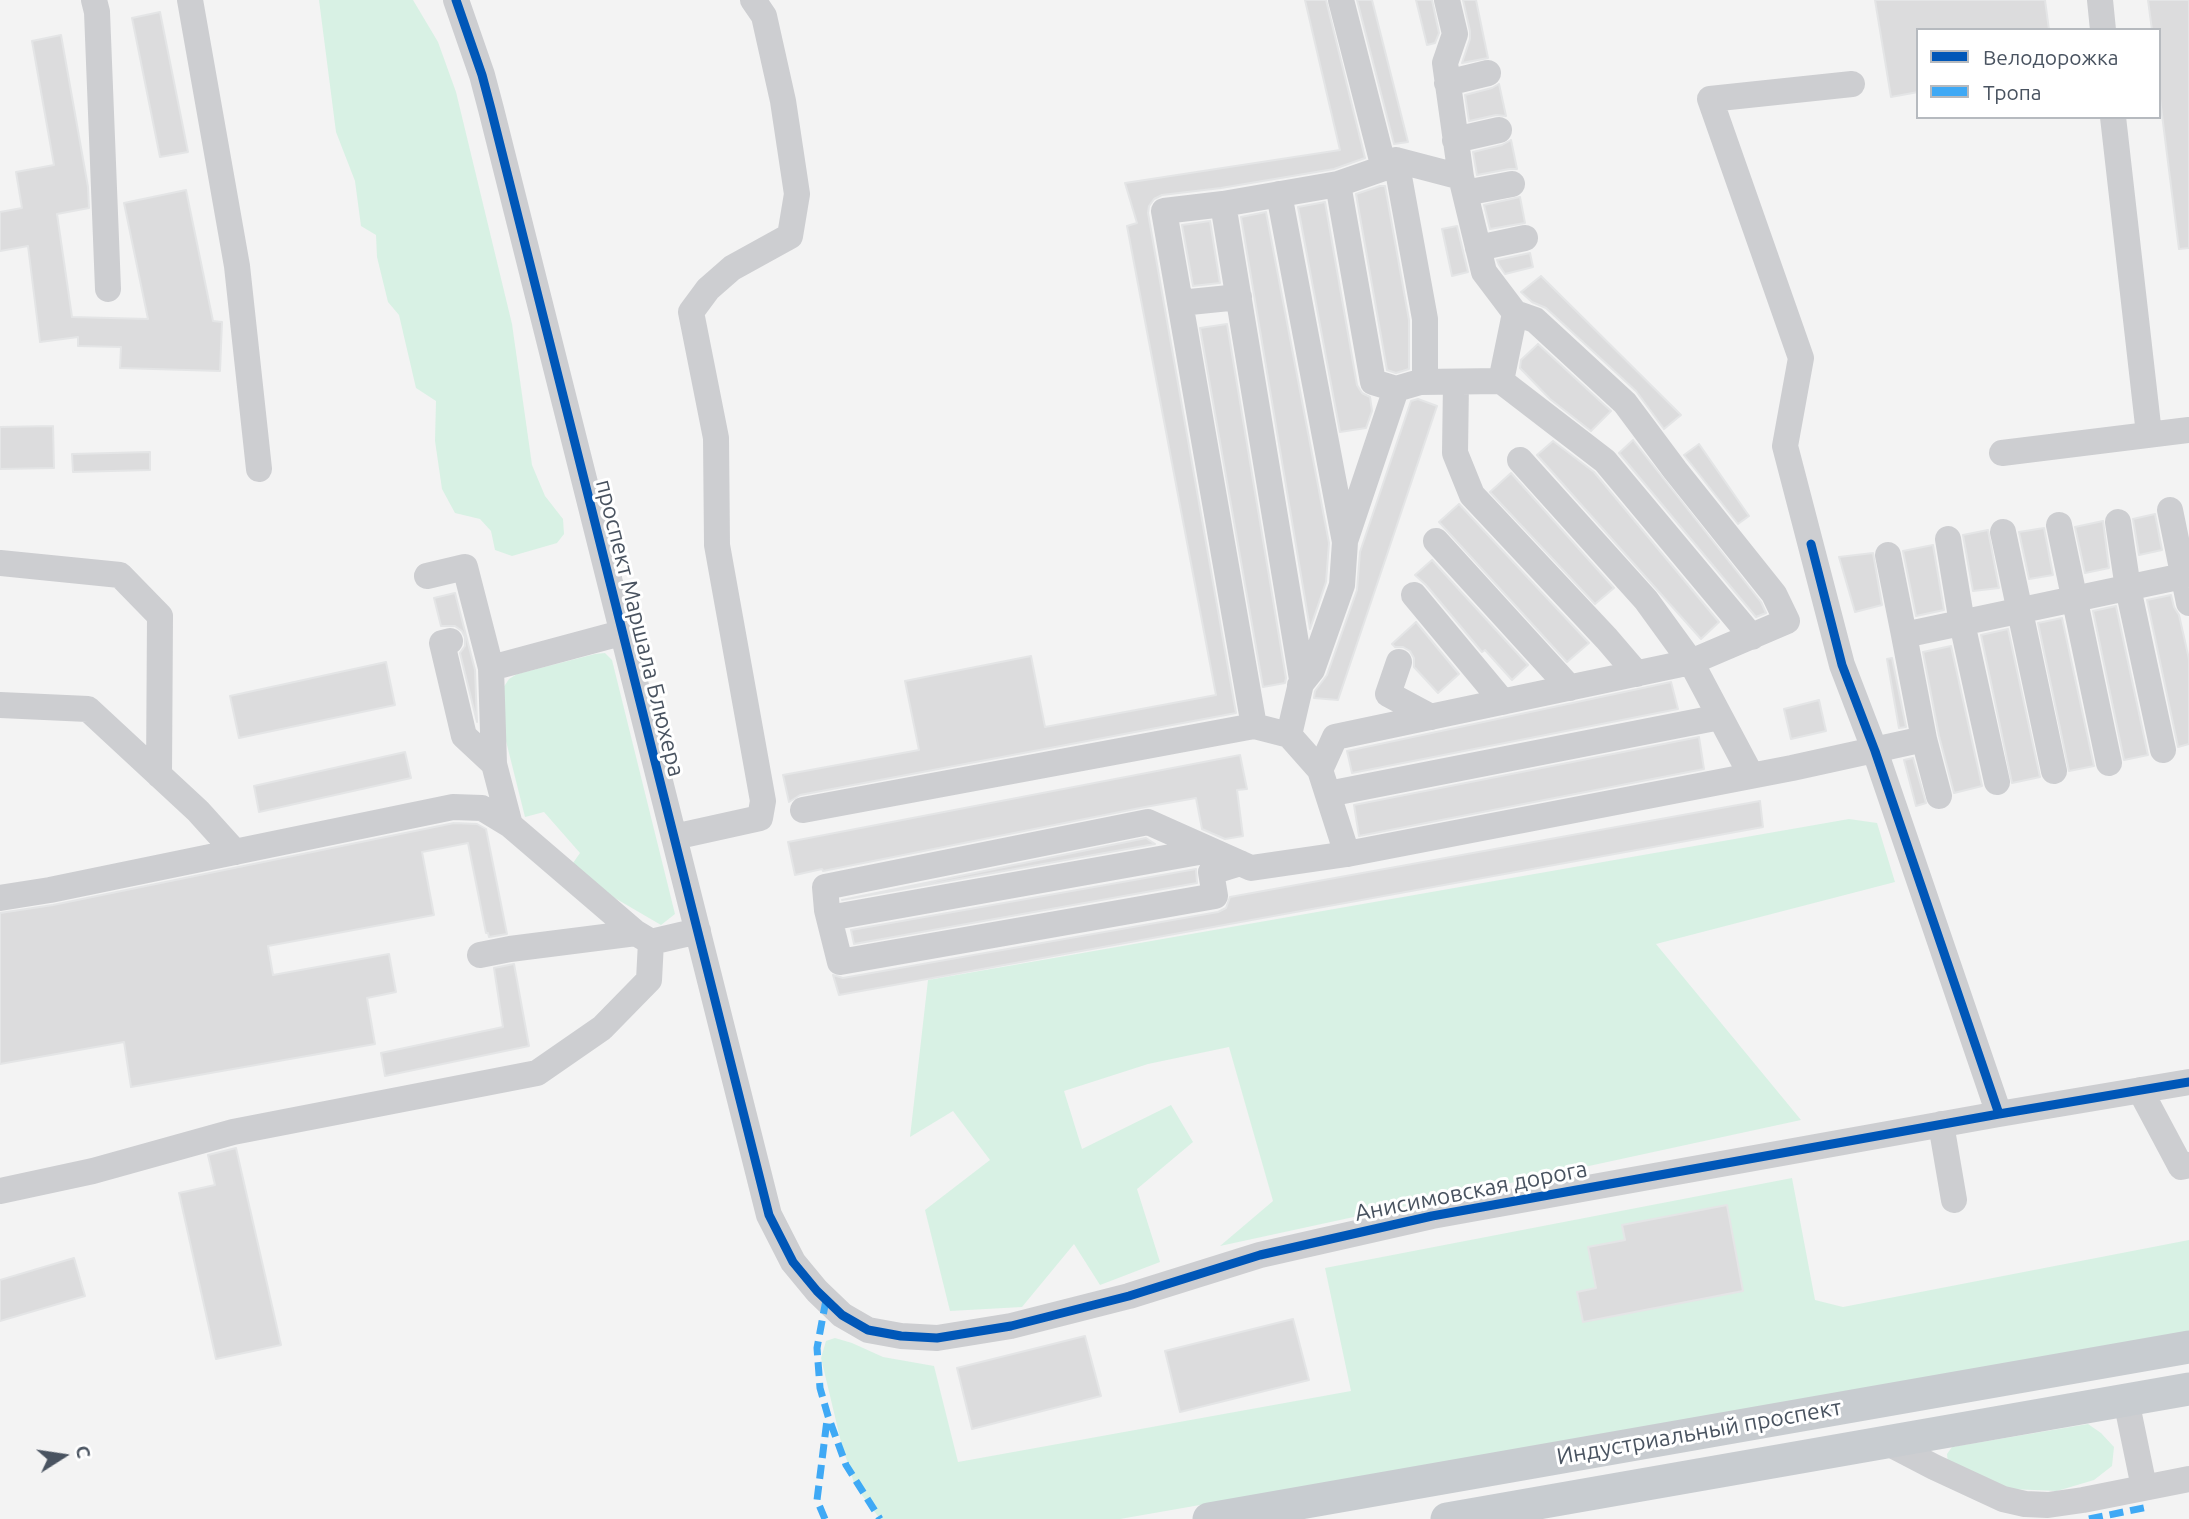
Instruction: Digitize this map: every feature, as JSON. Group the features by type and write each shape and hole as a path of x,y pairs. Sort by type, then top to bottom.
{"main road":[{"name":"Индустриальный проспект","path":"1209,1519 2189,1347"},
{"name":"Индустриальный проспект","path":"1447,1519 2189,1389"}],"street":[{"path":"94,0 97,12 108,289"},
{"path":"190,0 237,266 259,469"},
{"name":"проспект Маршала Блюхера","path":"456,0 482,75 769,1216 793,1262"},
{"path":"674,837 760,818 763,801 717,545 716,438 691,313 708,289 732,268 790,236 797,194 787,128 764,16 753,0"},
{"path":"1341,0 1390,164 1425,319 1425,382"},
{"path":"1324,782 1335,737 1691,662 1787,621 1774,594 1625,403 1535,320 1515,313 1484,272 1463,185 1447,83 1445,63 1455,34 1447,0"},
{"path":"2100,0 2103,28"},
{"path":"1447,83 1488,73"},
{"path":"1852,83 1710,99 1801,358 1785,446 1842,665 1875,751 1999,1114"},
{"path":"2113,119 2149,435"},
{"path":"1455,140 1499,130"},
{"path":"1254,726 1164,211 1223,204 1338,184 1390,164 1463,185 1512,184"},
{"path":"1338,184 1373,382 1396,390 1425,382 1501,381 1605,461 1752,637"},
{"path":"1279,194 1345,540 1342,585 1312,670 1300,685"},
{"path":"1223,204 1302,679 1289,735"},
{"path":"1478,248 1525,238"},
{"path":"1180,303 1238,297"},
{"path":"1501,381 1515,313"},
{"path":"1456,382 1455,453 1472,495 1637,674"},
{"path":"1345,540 1396,390"},
{"path":"2002,453 2189,430"},
{"path":"1520,460 1646,600 1691,662 1751,775"},
{"path":"2170,510 2189,603"},
{"path":"2118,522 2163,750"},
{"path":"2059,525 2109,763"},
{"path":"2003,532 2054,771"},
{"path":"1948,539 1962,623 1997,782"},
{"path":"1436,541 1570,688"},
{"path":"1888,555 1924,739 1940,796"},
{"path":"0,563 120,575 160,616 159,775"},
{"path":"426,576 465,566 467,637 491,668 494,764 510,825"},
{"path":"1904,635 2183,576"},
{"path":"1414,595 1503,702"},
{"path":"491,668 621,633"},
{"path":"467,637 442,643 464,736 494,764"},
{"path":"1399,662 1388,694 1431,717"},
{"path":"0,705 88,709 198,811 235,852"},
{"path":"1324,782 1720,717"},
{"path":"803,810 1254,726 1289,735 1324,782 1347,854"},
{"path":"1240,863 1211,872 1216,896 840,962 829,918 825,887 1148,822 1210,850 1240,863 1251,868 1347,854 1875,751 1924,739"},
{"path":"0,898 453,807 482,808 510,825 644,937 649,979 602,1028 537,1073 233,1132 93,1171 0,1191"},
{"path":"829,918 1210,850"},
{"path":"480,955 510,949 698,931"},
{"name":"Анисимовская дорога","path":"793,1262 842,1315 868,1330 901,1336 937,1338 1011,1326 1129,1296 1260,1255 1432,1216 2189,1082"},
{"path":"2140,1090 2180,1167 2189,1165"},
{"path":"1941,1124 1954,1200"},
{"path":"2126,1400 2144,1488"},
{"path":"1886,1442 2003,1499 2025,1504 2048,1505 2083,1500 2189,1479"}],"green space":[{"path":"319,0 413,0 438,42 456,92 512,324 532,465 545,496 563,519 564,534 557,543 512,556 495,550 491,531 480,519 455,513 442,489 435,441 436,401 416,388 399,315 388,302 377,257 376,235 361,226 355,181 336,132"},
{"path":"605,653 612,660 675,914 661,925 613,897 573,863 580,853 544,812 525,817 502,725 503,688 509,679 517,674"},
{"path":"1849,819 1877,823 1895,882 1656,944 1801,1120 1220,1246 1273,1201 1229,1047 1148,1064 1064,1091 1082,1149 1171,1105 1193,1142 1137,1189 1160,1262 1100,1285 1074,1244 1022,1307 950,1311 925,1210 990,1160 953,1111 910,1137 928,980"},
{"path":"1792,1178 1815,1300 1843,1307 2189,1240 2189,1332 1120,1519 880,1519 855,1486 841,1442 821,1358 826,1341 835,1338 883,1357 934,1366 958,1462 1351,1391 1325,1268"},
{"path":"2088,1424 2114,1447 2112,1466 2094,1480 2057,1491 2011,1489 1948,1464 1947,1454 1952,1447"}],"building":[{"path":"1305,0 1326,0 1365,158 1334,169 1162,195 1154,199 1148,213 1236,713 800,795 789,802 783,775 919,750 905,681 1031,656 1045,727 1216,695 1127,226 1137,223 1125,183 1340,150"},
{"path":"1357,0 1372,0 1408,142 1394,144"},
{"path":"1416,0 1432,0 1439,33 1435,43 1427,45"},
{"path":"1463,0 1476,0 1488,58 1462,63 1470,39"},
{"path":"1875,0 2045,0 2049,28 1916,28 1916,92 1891,97"},
{"path":"2148,0 2189,0 2189,248 2179,249 2161,107 2161,28 2152,28"},
{"path":"160,12 188,152 160,157 132,18"},
{"path":"61,35 88,187 89,208 57,214 72,317 148,319 124,203 186,190 213,321 222,322 220,371 120,368 121,347 78,346 78,337 40,342 28,246 0,251 0,212 22,208 16,172 54,165 32,41"},
{"path":"1499,84 1506,116 1496,115 1469,121 1465,95"},
{"path":"1511,140 1517,169 1477,175 1473,152"},
{"path":"1385,186 1409,320 1409,369 1396,373 1387,370 1356,194"},
{"path":"1520,197 1525,223 1490,229 1484,205"},
{"path":"1325,202 1357,385 1362,393 1370,397 1372,411 1366,428 1340,432 1298,207"},
{"path":"1266,212 1329,543 1326,582 1310,629 1241,217"},
{"path":"1210,221 1220,283 1193,286 1182,225"},
{"path":"1457,226 1468,272 1452,276 1442,229"},
{"path":"1530,253 1533,267 1505,274 1497,260"},
{"path":"1541,276 1681,415 1664,429 1636,391 1546,308 1532,302 1521,292"},
{"path":"1227,324 1286,678 1285,683 1263,687 1200,328"},
{"path":"1538,344 1611,411 1591,431 1550,399 1520,368 1521,360"},
{"path":"1418,399 1437,406 1338,700 1314,698 1315,691 1327,675 1357,590 1360,552 1411,401"},
{"path":"53,426 54,468 0,469 0,427"},
{"path":"1633,440 1761,602 1766,613 1756,617 1619,453"},
{"path":"1553,441 1594,472 1719,622 1701,639 1537,455"},
{"path":"1699,444 1749,516 1738,524 1684,455"},
{"path":"150,452 150,470 73,472 72,454"},
{"path":"1511,473 1614,588 1595,604 1490,492"},
{"path":"1459,504 1589,643 1567,662 1439,522"},
{"path":"2155,514 2162,550 2139,555 2133,519"},
{"path":"2103,521 2109,568 2085,573 2075,527"},
{"path":"2044,528 2053,575 2029,579 2019,532"},
{"path":"1988,530 1999,588 1973,591 1963,535"},
{"path":"1933,545 1944,610 1916,616 1903,551"},
{"path":"1873,553 1882,605 1855,612 1839,557"},
{"path":"1432,560 1528,665 1512,680 1485,650 1482,652 1415,575"},
{"path":"455,593 475,670 477,722 460,653 465,646 465,637 455,626 441,626 434,598"},
{"path":"2171,595 2179,615 2189,659 2189,744 2178,747 2147,600"},
{"path":"2116,606 2148,755 2124,760 2093,611"},
{"path":"2062,618 2094,766 2069,771 2038,623"},
{"path":"1416,622 1459,674 1438,693 1414,667 1414,658 1410,651 1392,644"},
{"path":"2008,629 2040,777 2012,783 1981,635"},
{"path":"1951,646 1982,786 1954,793 1939,736 1923,652"},
{"path":"1892,658 1906,727 1899,728 1887,659"},
{"path":"386,662 395,705 239,738 230,696"},
{"path":"1671,682 1678,709 1352,773 1347,751"},
{"path":"1819,700 1826,731 1791,739 1784,709"},
{"path":"1699,737 1704,769 1359,836 1354,805"},
{"path":"405,752 411,778 259,812 254,786"},
{"path":"1240,755 1247,789 1237,790 1243,836 1225,839 1202,829 1196,798 795,875 788,842"},
{"path":"1913,758 1926,803 1916,806 1904,760"},
{"path":"1760,801 1763,827 839,995 833,975 843,978 1218,912 1226,908 1230,897"},
{"path":"454,823 477,824 486,829 507,934 489,937 486,933 468,843 422,852 434,915 268,946 273,975 389,954 396,992 367,998 375,1044 131,1087 124,1042 0,1064 0,913 53,905"},
{"path":"1146,838 1155,844 842,900"},
{"path":"1196,869 1197,883 854,944 851,930"},
{"path":"514,964 529,1046 385,1076 381,1053 503,1027 494,968"},
{"path":"236,1148 281,1345 216,1359 179,1193 215,1185 208,1155"},
{"path":"1727,1205 1743,1291 1583,1322 1577,1292 1596,1288 1588,1247 1625,1240 1622,1225"},
{"path":"74,1258 85,1296 0,1321 0,1280"},
{"path":"1293,1319 1309,1380 1180,1412 1165,1351"},
{"path":"1085,1336 1101,1396 972,1429 957,1368"}],"marked path":[{"path":"826,1300 817,1348 820,1388 846,1465 880,1519"},
{"path":"825,1519 817,1500 827,1420"},
{"path":"2089,1519 2148,1507"}],"cycle path":[{"path":"456,0 491,109 769,1215 793,1262 842,1315 868,1330 901,1336 937,1338 1011,1326 1129,1296 1260,1255 1432,1216 2189,1082"},
{"path":"1811,544 1842,665 1875,751 1999,1114"}]}
